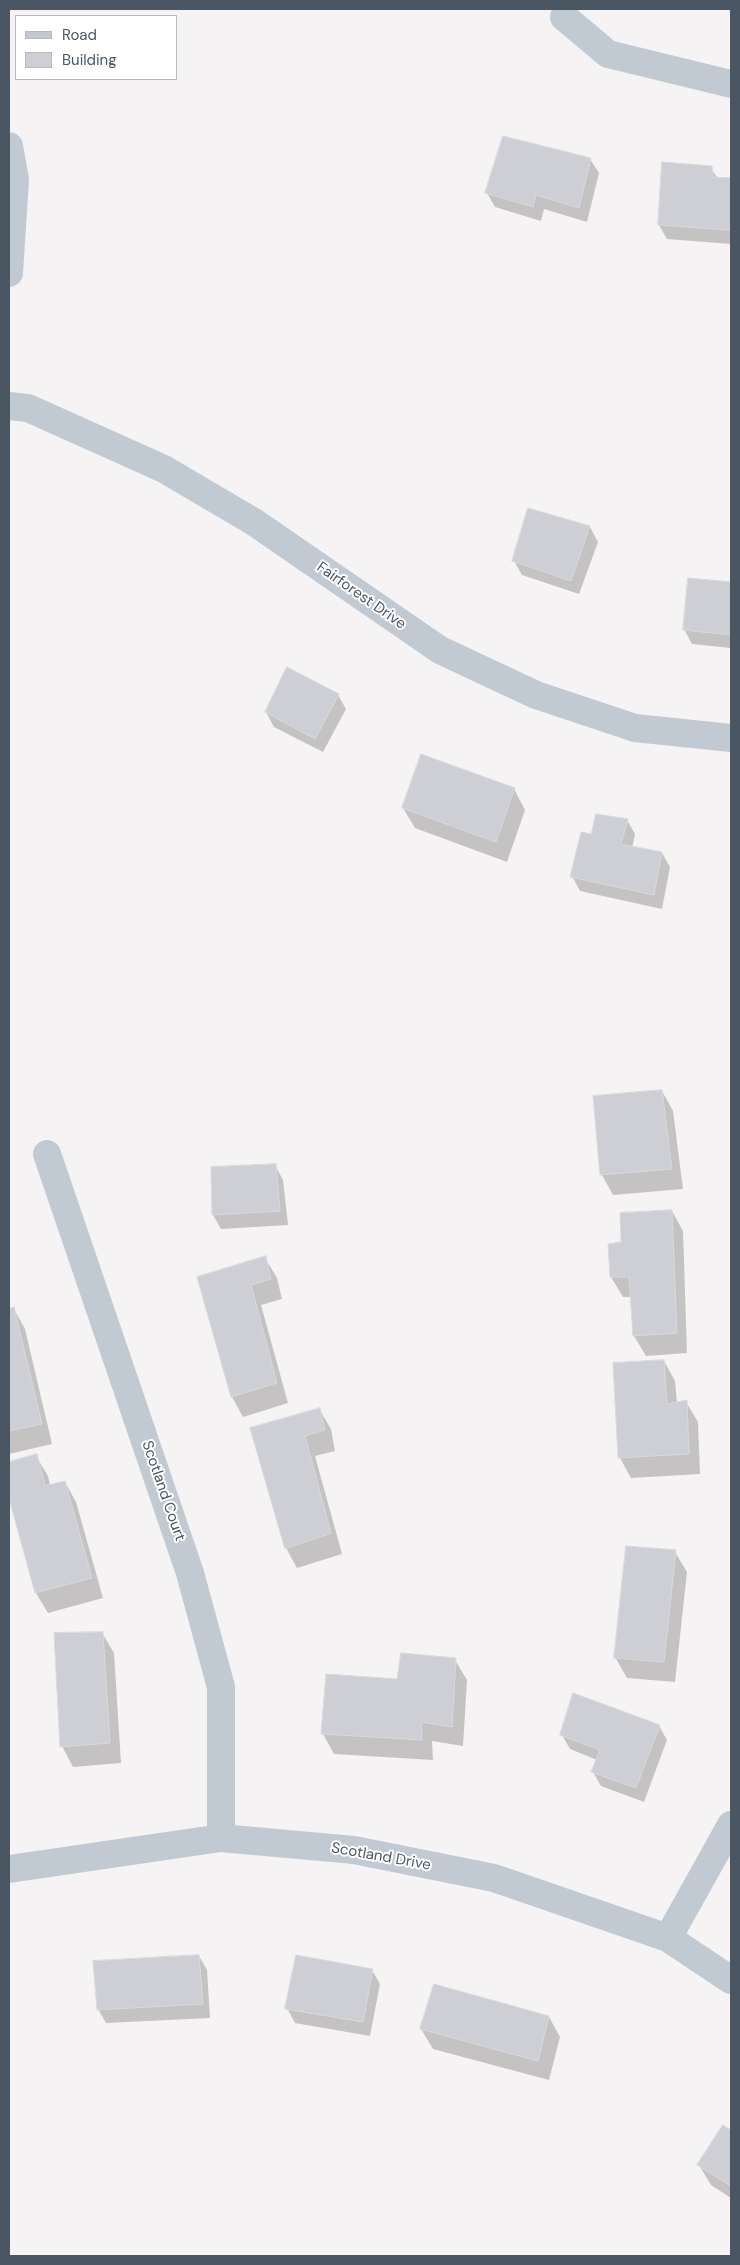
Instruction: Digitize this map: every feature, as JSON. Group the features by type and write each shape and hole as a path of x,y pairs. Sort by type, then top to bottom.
{"street":[{"path":"564,17 608,54 731,84"},
{"path":"9,146 15,180 9,273"},
{"name":"Fairforest Drive","path":"9,406 28,408 164,468 254,522 440,650 536,696 635,728 731,738"},
{"name":"Scotland Court","path":"48,1154 190,1572 221,1687 221,1838"},
{"path":"668,1938 731,1825"},
{"name":"Scotland Drive","path":"9,1869 221,1838 354,1850 494,1878 668,1938 731,1980"}],"building":[{"path":"503,136 591,158 579,208 536,195 533,207 485,193"},
{"path":"662,162 712,166 713,177 731,178 731,230 658,225"},
{"path":"528,508 590,526 571,581 512,561"},
{"path":"688,578 731,582 731,635 683,630"},
{"path":"287,667 339,694 315,739 265,712"},
{"path":"421,754 515,788 496,842 402,808"},
{"path":"596,814 628,819 621,844 662,852 654,895 570,877 581,832 591,834"},
{"path":"662,1090 672,1169 600,1175 593,1096"},
{"path":"276,1164 280,1211 212,1215 211,1167"},
{"path":"672,1210 677,1333 633,1336 629,1277 610,1277 608,1244 621,1242 620,1213"},
{"path":"266,1256 271,1279 251,1285 277,1383 231,1397 197,1277"},
{"path":"14,1307 42,1424 9,1431 9,1309"},
{"path":"664,1360 667,1404 687,1400 689,1454 618,1458 613,1363"},
{"path":"320,1408 325,1430 305,1436 331,1533 285,1549 250,1428"},
{"path":"37,1454 45,1486 65,1481 92,1578 35,1593 9,1498 9,1462"},
{"path":"626,1546 676,1550 664,1662 614,1658"},
{"path":"103,1632 110,1743 60,1747 54,1633"},
{"path":"401,1653 456,1658 452,1727 421,1722 422,1740 321,1734 326,1674 397,1679"},
{"path":"573,1693 660,1725 636,1788 591,1772 600,1750 560,1735"},
{"path":"199,1955 203,2004 97,2010 93,1961"},
{"path":"296,1955 373,1969 363,2022 285,2009"},
{"path":"434,1984 549,2016 538,2061 420,2029"},
{"path":"723,2125 731,2130 731,2186 697,2165"}]}
